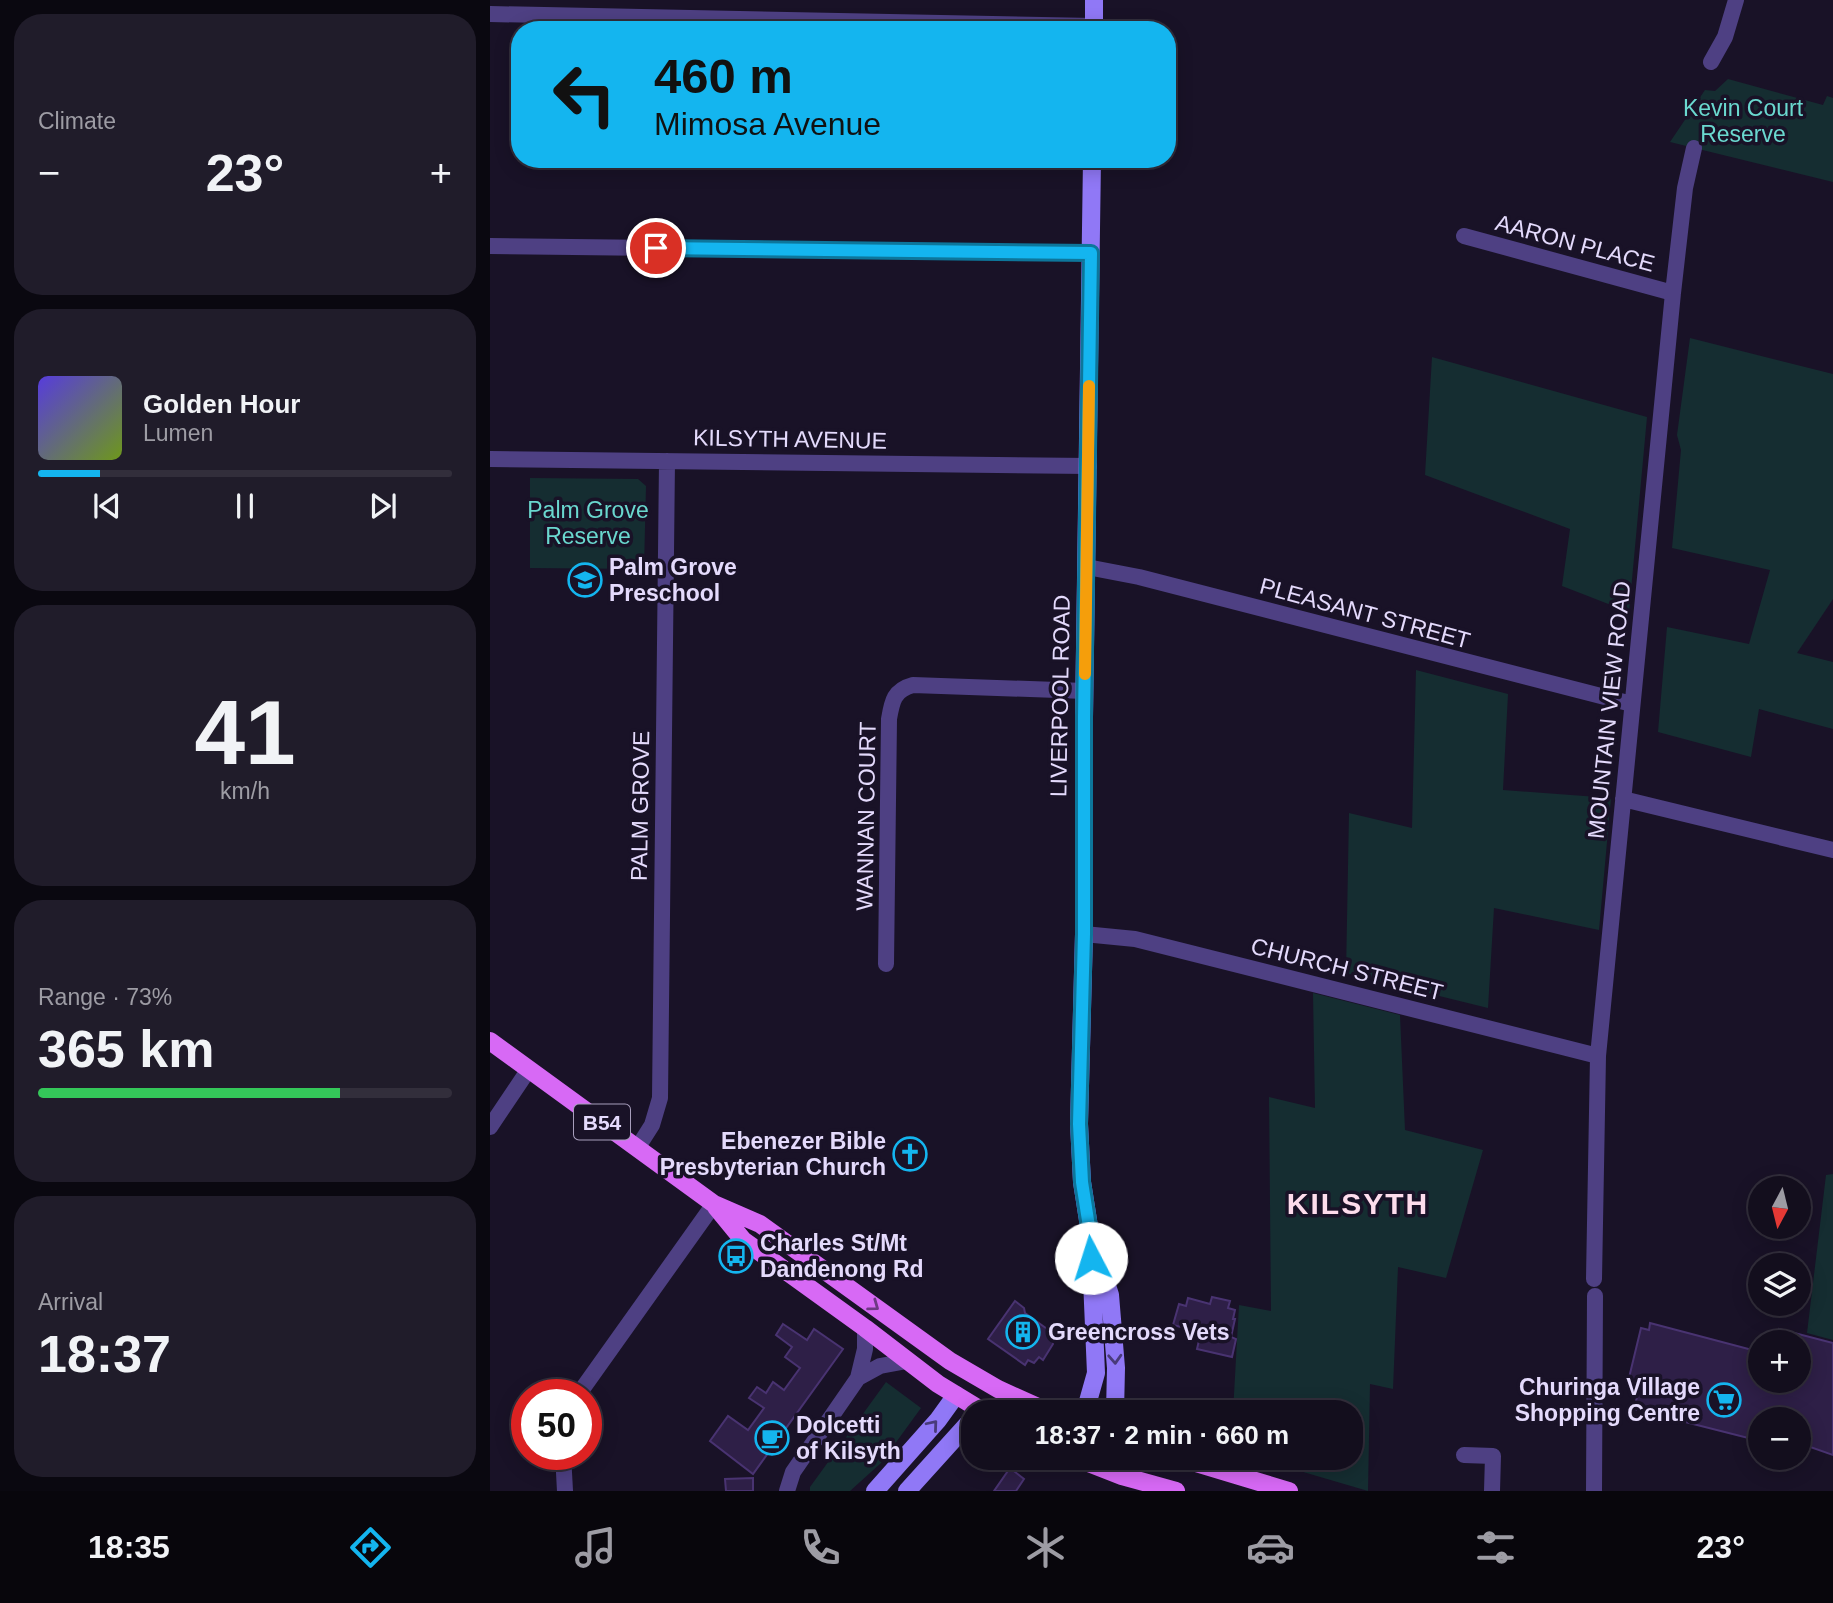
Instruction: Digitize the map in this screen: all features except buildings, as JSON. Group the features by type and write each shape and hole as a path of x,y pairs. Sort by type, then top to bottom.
{"main road":[{"path":"1094,0 1094,21"},
{"name":"LIVERPOOL ROAD","path":"1089,1400 1096,1373 1090,1233 1082,1182 1079,1124 1084,934 1092,168"},
{"name":"B54","path":"490,1041 713,1204 743,1240 962,1400"},
{"name":"B54","path":"713,1204 760,1224 950,1360 998,1389 1022,1400"},
{"name":"LIVERPOOL ROAD","path":"1090,1233 1110,1295 1116,1368 1115,1400"},
{"path":"875,1491 975,1374"},
{"path":"989,1400 998,1389"},
{"path":"907,1491 961,1432"},
{"path":"1111,1470 1176,1491"},
{"path":"1219,1470 1289,1491"}],"street":[{"path":"1711,62 1726,37 1735,0"},
{"path":"490,14 792,21"},
{"name":"MOUNTAIN VIEW ROAD","path":"1594,1279 1598,1056 1685,188 1694,148"},
{"name":"AARON PLACE","path":"1464,236 1674,293"},
{"path":"490,246 1091,253"},
{"name":"KILSYTH AVENUE","path":"490,459 1089,466"},
{"name":"PALM GROVE","path":"638,1147 652,1125 660,1098 667,461"},
{"name":"PLEASANT STREET","path":"1087,567 1139,577 1632,704"},
{"name":"WANNAN COURT","path":"886,964 890,719 896,694 913,685 1085,691"},
{"path":"1623,799 1833,850"},
{"name":"CHURCH STREET","path":"1084,934 1135,939 1598,1056"},
{"path":"490,1127 529,1069"},
{"path":"589,1379 713,1204"},
{"path":"1594,1491 1595,1296"},
{"path":"787,1491 793,1472 858,1378 865,1349 865,1328"},
{"path":"858,1378 880,1366 907,1361"},
{"path":"1464,1455 1493,1456 1492,1491"},
{"path":"564,1470 565,1491"}],"green space":[{"name":"Kevin Court Reserve","path":"1728,79 1823,105 1827,96 1833,98 1833,182 1670,142 1705,90 1715,91"},
{"path":"1690,338 1833,374 1833,599 1797,653 1833,662 1833,729 1759,709 1751,757 1658,732 1667,627 1749,644 1770,570 1672,548 1681,450 1677,435"},
{"path":"1432,357 1647,417 1629,612 1562,586 1570,529 1425,475"},
{"name":"Palm Grove Reserve","path":"530,478 638,479 646,486 644,569 530,568"},
{"path":"1416,670 1508,694 1503,790 1611,798 1599,930 1494,908 1488,1008 1346,973 1349,813 1412,828"},
{"path":"1313,993 1400,1015 1405,1130 1483,1150 1446,1278 1398,1267 1393,1389 1370,1384 1368,1491 1297,1470 1363,1470 1363,1400 1234,1400 1239,1305 1271,1311 1269,1097 1315,1108"},
{"path":"1833,1174 1833,1340 1811,1334 1811,1330 1807,1330 1826,1175"},
{"path":"886,1382 921,1408 881,1463 850,1491 810,1491 810,1487"}],"slow traffic":[{"path":"1085,674 1089,386"}],"place":[{"name":"Palm Grove Preschool","path":"585,580"},
{"name":"Ebenezer Bible Presbyterian Church","path":"910,1154"},
{"name":"Charles St/Mt Dandenong Rd","path":"736,1256"},
{"name":"Greencross Vets","path":"1023,1332"},
{"name":"Churinga Village Shopping Centre","path":"1724,1400"},
{"name":"Dolcetti of Kilsyth","path":"772,1438"}],"district":[{"name":"KILSYTH","path":"1358,1203"}],"route":[{"path":"656,248 1091,253 1085,598 1084,934 1079,1124 1082,1182 1091,1258"}]}
